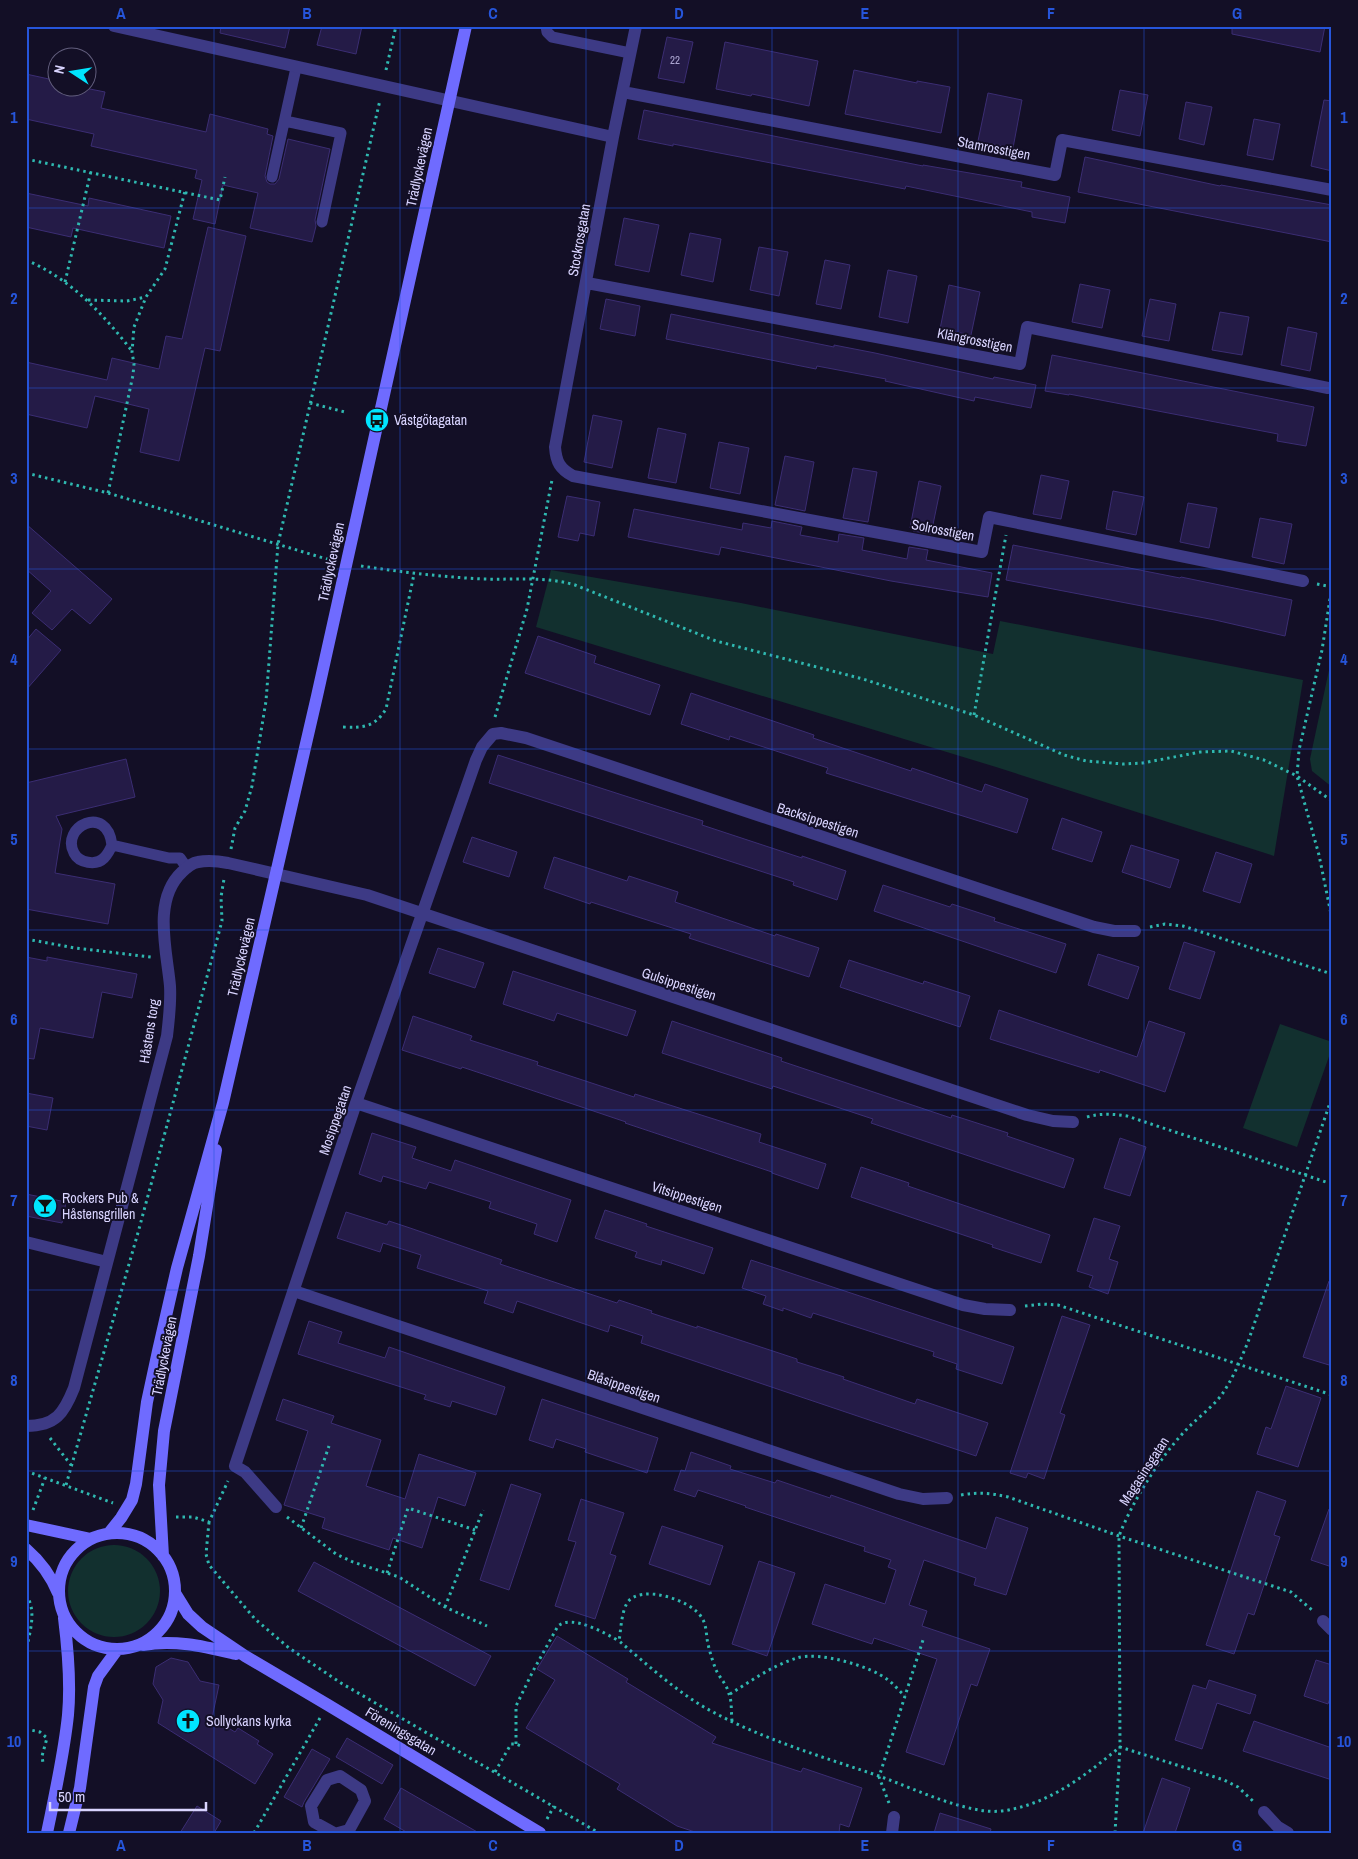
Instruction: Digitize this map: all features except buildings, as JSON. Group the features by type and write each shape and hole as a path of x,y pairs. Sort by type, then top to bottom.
{"street":[{"path":"114,26 613,137"},
{"name":"Trädlyckevägen","path":"109,1533 132,1500 136,1484 148,1402 158,1351 177,1268 223,1103 317,696 466,26"},
{"name":"Stockrosgatan","path":"556,460 555,448 613,137 636,26"},
{"name":"Stamrosstigen","path":"623,92 1055,175 1062,140 1332,190"},
{"name":"Klängrosstigen","path":"587,283 1020,364 1027,327 1328,388"},
{"name":"Solrosstigen","path":"556,460 562,470 573,476 982,552 989,517 1303,582"},
{"name":"Backsippestigen","path":"492,734 501,733 526,738 1094,928 1114,931 1135,931"},
{"name":"Mosippegatan","path":"276,1508 245,1472 236,1466 356,1103 422,914 476,760 482,747 492,734"},
{"name":"Håstens torg","path":"26,1426 42,1425 51,1422 64,1411 74,1388 167,1036 170,986 164,906 171,885 195,862 211,860 275,872"},
{"name":"Gulsippestigen","path":"275,872 367,895 1027,1115 1053,1121 1073,1122"},
{"name":"Trädlyckevägen","path":"163,1556 159,1485 163,1440 205,1221 223,1103"},
{"name":"Vitsippestigen","path":"356,1103 963,1305 985,1309 1010,1310"},
{"path":"26,1242 107,1262"},
{"name":"Blåsippestigen","path":"294,1291 899,1494 923,1499 947,1498"},
{"path":"27,1525 91,1539"},
{"path":"58,1594 59,1581 66,1562 80,1546 91,1539 109,1533 124,1533 139,1537 152,1545 163,1556 172,1574 175,1594 174,1605 164,1625 148,1641 138,1646 117,1650 107,1649 90,1643 74,1631 64,1616"},
{"path":"26,1549 43,1566 52,1580 64,1616 67,1643 68,1714 64,1746 46,1833"},
{"name":"Föreningsgatan","path":"175,1594 188,1614 202,1627 245,1656 534,1831"},
{"name":"Föreningsgatan","path":"138,1646 154,1643 191,1644 245,1656"},
{"path":"69,1833 80,1788 94,1687 98,1676 117,1650"},
{"path":"334,1833 314,1822 311,1806 327,1780 340,1776 361,1790 365,1801 347,1832"},
{"path":"1264,1812 1278,1827 1288,1833"},
{"path":"892,1833 894,1817"}],"lane":[{"path":"546,26 547,32 559,40 630,53"},
{"path":"272,177 296,68"},
{"path":"285,121 342,133 322,222"},
{"path":"112,845 169,858 180,858 187,868"}],"path":[{"path":"26,1471 66,1485 142,1220 220,930 222,921 222,887 230,844 235,828 249,802 266,701 278,544 396,26"},
{"path":"26,159 91,171 220,200 225,177"},
{"path":"64,282 91,171"},
{"path":"108,493 133,375 134,328 146,297 166,269 185,191"},
{"path":"26,260 45,268 87,300 113,327 132,352"},
{"path":"87,300 128,301 146,297"},
{"path":"310,403 345,412"},
{"path":"492,734 496,713 527,609 556,460"},
{"path":"26,473 108,493 330,560"},
{"path":"974,715 1008,521"},
{"path":"361,566 414,574 559,580 716,640 863,679 974,715 1064,755 1086,761 1123,764 1143,763 1200,752 1231,751 1264,760 1297,776 1332,800"},
{"path":"343,727 361,727 372,724 380,719 386,709 414,574"},
{"path":"1332,586 1322,650 1299,750 1297,776 1319,855 1332,919"},
{"path":"26,601 26,609"},
{"path":"1135,931 1165,924 1184,926 1332,974"},
{"path":"26,939 75,948 154,958 152,951"},
{"name":"Magasinsgatan","path":"1115,1833 1120,1747 1119,1536 1124,1522 1162,1460 1185,1431 1219,1397 1238,1364 1248,1342 1332,1097"},
{"path":"1073,1122 1096,1114 1128,1116 1332,1184"},
{"path":"1010,1310 1042,1304 1058,1305 1332,1395"},
{"path":"42,1425 58,1451 71,1465"},
{"path":"301,1528 328,1446"},
{"path":"27,1525 45,1478"},
{"path":"947,1498 975,1492 1008,1497 1119,1536 1291,1592 1308,1605 1327,1626"},
{"path":"276,1508 336,1554 404,1580 445,1607 487,1626"},
{"path":"387,1573 408,1508 475,1530"},
{"path":"445,1607 483,1510"},
{"path":"209,1522 206,1554 209,1565 255,1619 273,1636 341,1683 439,1742 495,1772 599,1833"},
{"path":"26,1594 31,1606 32,1617 26,1650"},
{"path":"620,1641 624,1612 633,1597 643,1594 660,1595 678,1600 693,1609 702,1617 716,1670 730,1694 732,1720"},
{"path":"516,1744 516,1706 558,1626 562,1622 570,1621 603,1632 620,1641 650,1667 713,1712 790,1746 963,1806 996,1812 1013,1810 1057,1793 1084,1776 1120,1747 1238,1786 1264,1812"},
{"path":"894,1817 879,1777 923,1640"},
{"path":"730,1694 777,1666 798,1657 822,1656 875,1672 888,1679 905,1696"},
{"path":"254,1833 341,1683"},
{"path":"26,1729 40,1732 47,1738 42,1756 44,1767"},
{"path":"495,1772 511,1744 521,1746"}],"green space":[{"path":"551,570 741,603 993,654 1000,621 1303,680 1274,856 996,767 536,627"},
{"path":"1332,656 1332,787 1312,771 1310,759"},
{"path":"1280,1024 1332,1042 1332,1048 1297,1147 1243,1128"},
{"path":"114,1545 131,1549 146,1559 156,1574 160,1591 156,1608 146,1623 131,1633 114,1637 97,1633 82,1623 72,1608 68,1591 72,1574 82,1559 97,1549"}],"place":[{"name":"Västgötagatan","path":"377,420"},
{"name":"Rockers Pub & Håstensgrillen","path":"45,1206"},
{"name":"Sollyckans kyrka","path":"188,1721"}]}
